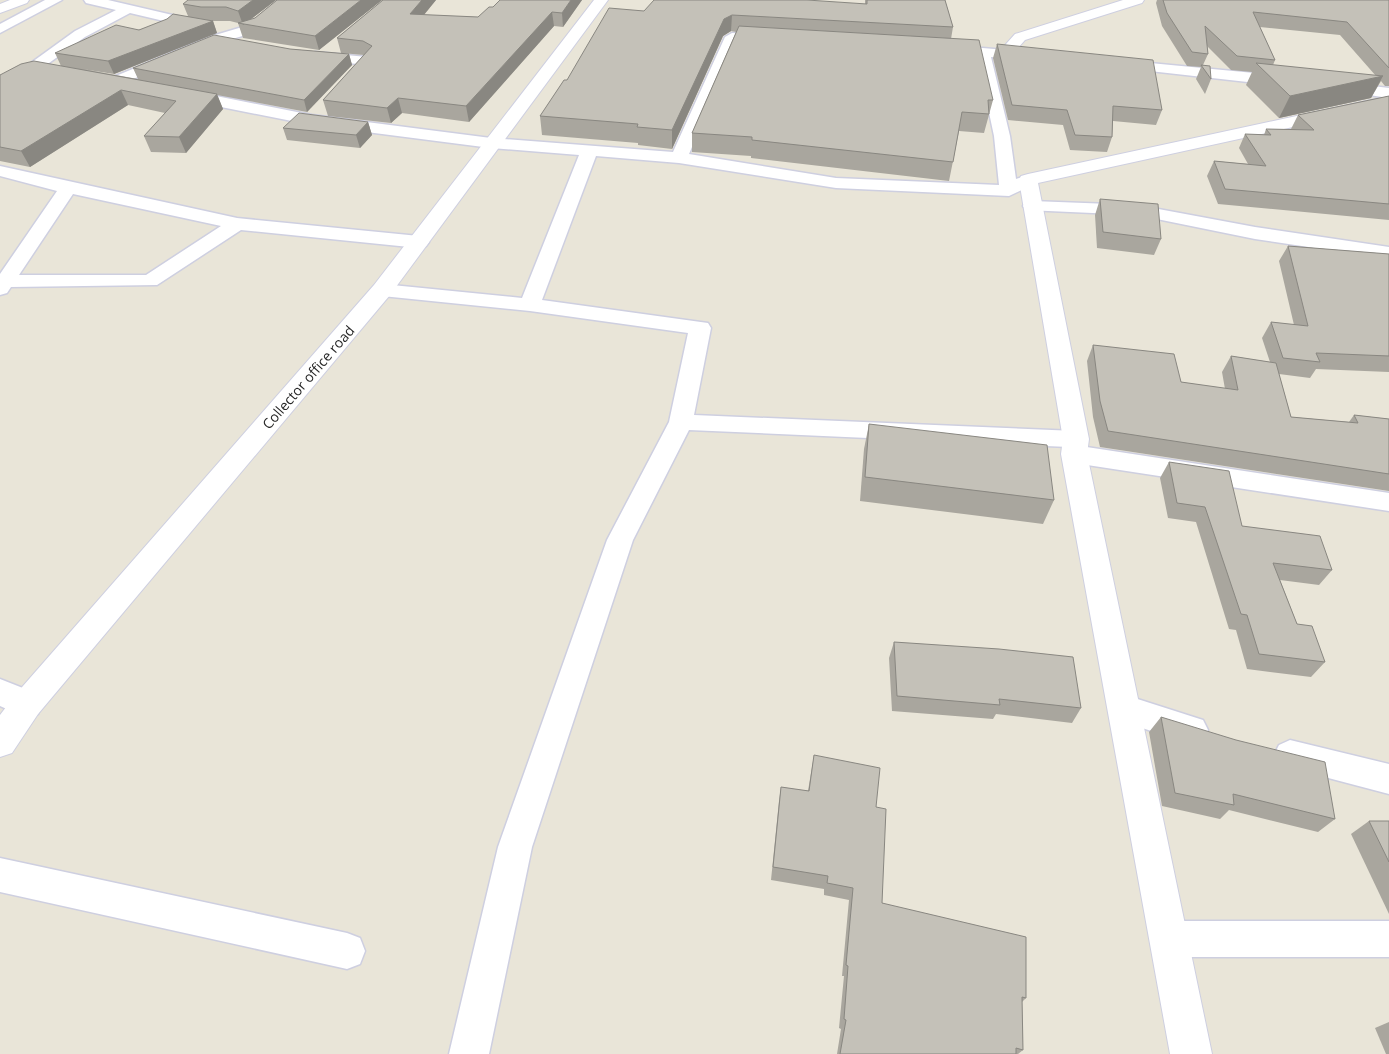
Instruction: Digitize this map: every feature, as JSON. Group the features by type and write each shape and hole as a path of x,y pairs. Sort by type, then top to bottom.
{"street":[{"path":"0,9 22,0"},
{"path":"0,29 55,0"},
{"path":"91,0 206,27 254,28"},
{"path":"116,81 217,40 254,28 287,0"},
{"name":"Collector office road","path":"0,742 27,704 382,290 491,143 601,0"},
{"path":"1006,53 1020,36 1137,0"},
{"path":"16,79 80,34 128,9"},
{"path":"679,158 732,37 781,40"},
{"path":"217,40 246,45"},
{"path":"323,57 337,46"},
{"path":"935,49 1046,57"},
{"path":"984,52 1002,136 1018,186 1032,206 1075,447 1191,1054"},
{"path":"304,55 367,61 354,74"},
{"path":"1106,63 1294,82"},
{"path":"33,68 51,71"},
{"path":"97,78 144,86"},
{"path":"1323,85 1389,93"},
{"path":"172,92 312,120 491,143 679,158 836,183 1018,186 1389,101"},
{"path":"312,120 324,107"},
{"path":"530,305 589,152"},
{"path":"0,171 68,188 237,224 419,242"},
{"path":"2,284 68,188"},
{"path":"1032,206 1137,210 1255,233 1389,252"},
{"path":"2,284 150,281 237,224"},
{"path":"382,290 530,305 700,328 681,422 620,540 515,847 469,1054"},
{"path":"681,422 1075,447 1389,502"},
{"path":"0,692 27,704"},
{"path":"1125,709 1223,739"},
{"path":"1260,748 1389,779"},
{"path":"0,875 347,951"},
{"path":"1169,939 1389,939"}],"building":[{"path":"188,0 253,0 238,11 226,7 201,7 183,4"},
{"path":"277,0 361,0 315,36 238,23 255,18"},
{"path":"383,0 422,0 410,14 478,17 500,0 571,0 562,13 552,12 466,106 398,98 387,108 323,100 372,46 363,41 337,38"},
{"path":"654,0 807,0 867,4 867,0 945,0 953,27 732,15 724,19 672,130 637,127 638,124 540,116 564,80 567,80 609,8 644,11"},
{"path":"1163,0 1389,0 1389,68 1347,22 1253,12 1275,60 1237,56 1205,26 1208,54 1192,52 1167,13"},
{"path":"173,14 213,21 108,61 55,53 116,25 139,30 167,19"},
{"path":"739,26 979,40 993,100 988,100 989,114 962,112 953,162 752,140 752,137 692,133"},
{"path":"214,35 290,49 349,54 304,100 133,68"},
{"path":"997,44 1153,60 1162,110 1113,106 1112,137 1075,135 1067,110 1012,105"},
{"path":"34,61 217,94 179,137 144,136 176,101 121,90 21,151 0,147 0,75 21,64"},
{"path":"1256,63 1383,76 1290,96"},
{"path":"1201,65 1210,66 1211,79"},
{"path":"1389,96 1389,204 1225,189 1214,161 1266,166 1245,134 1271,135 1266,129 1314,130 1298,115"},
{"path":"299,113 368,122 356,135 283,128"},
{"path":"1100,199 1158,204 1161,239 1103,232"},
{"path":"1288,246 1389,254 1389,356 1316,353 1320,362 1283,358 1271,322 1308,326"},
{"path":"1093,345 1174,354 1181,382 1238,390 1231,356 1276,363 1291,417 1358,423 1354,415 1389,419 1389,474 1108,431 1100,401"},
{"path":"869,424 1047,445 1054,500 865,477"},
{"path":"1169,462 1229,471 1242,526 1320,536 1332,570 1273,563 1297,624 1312,626 1325,662 1259,654 1247,615 1241,614 1205,507 1177,503"},
{"path":"894,642 999,649 1073,657 1081,708 999,699 1000,705 897,696"},
{"path":"1161,717 1236,740 1325,762 1335,819 1233,794 1234,805 1175,793"},
{"path":"814,755 880,768 876,807 886,809 882,903 1026,937 1026,998 1022,997 1023,1050 1016,1048 1016,1054 840,1054 846,1020 844,1019 848,966 846,965 853,888 827,883 828,876 773,867 781,787 809,791"},
{"path":"1369,821 1389,821 1389,862"}]}
